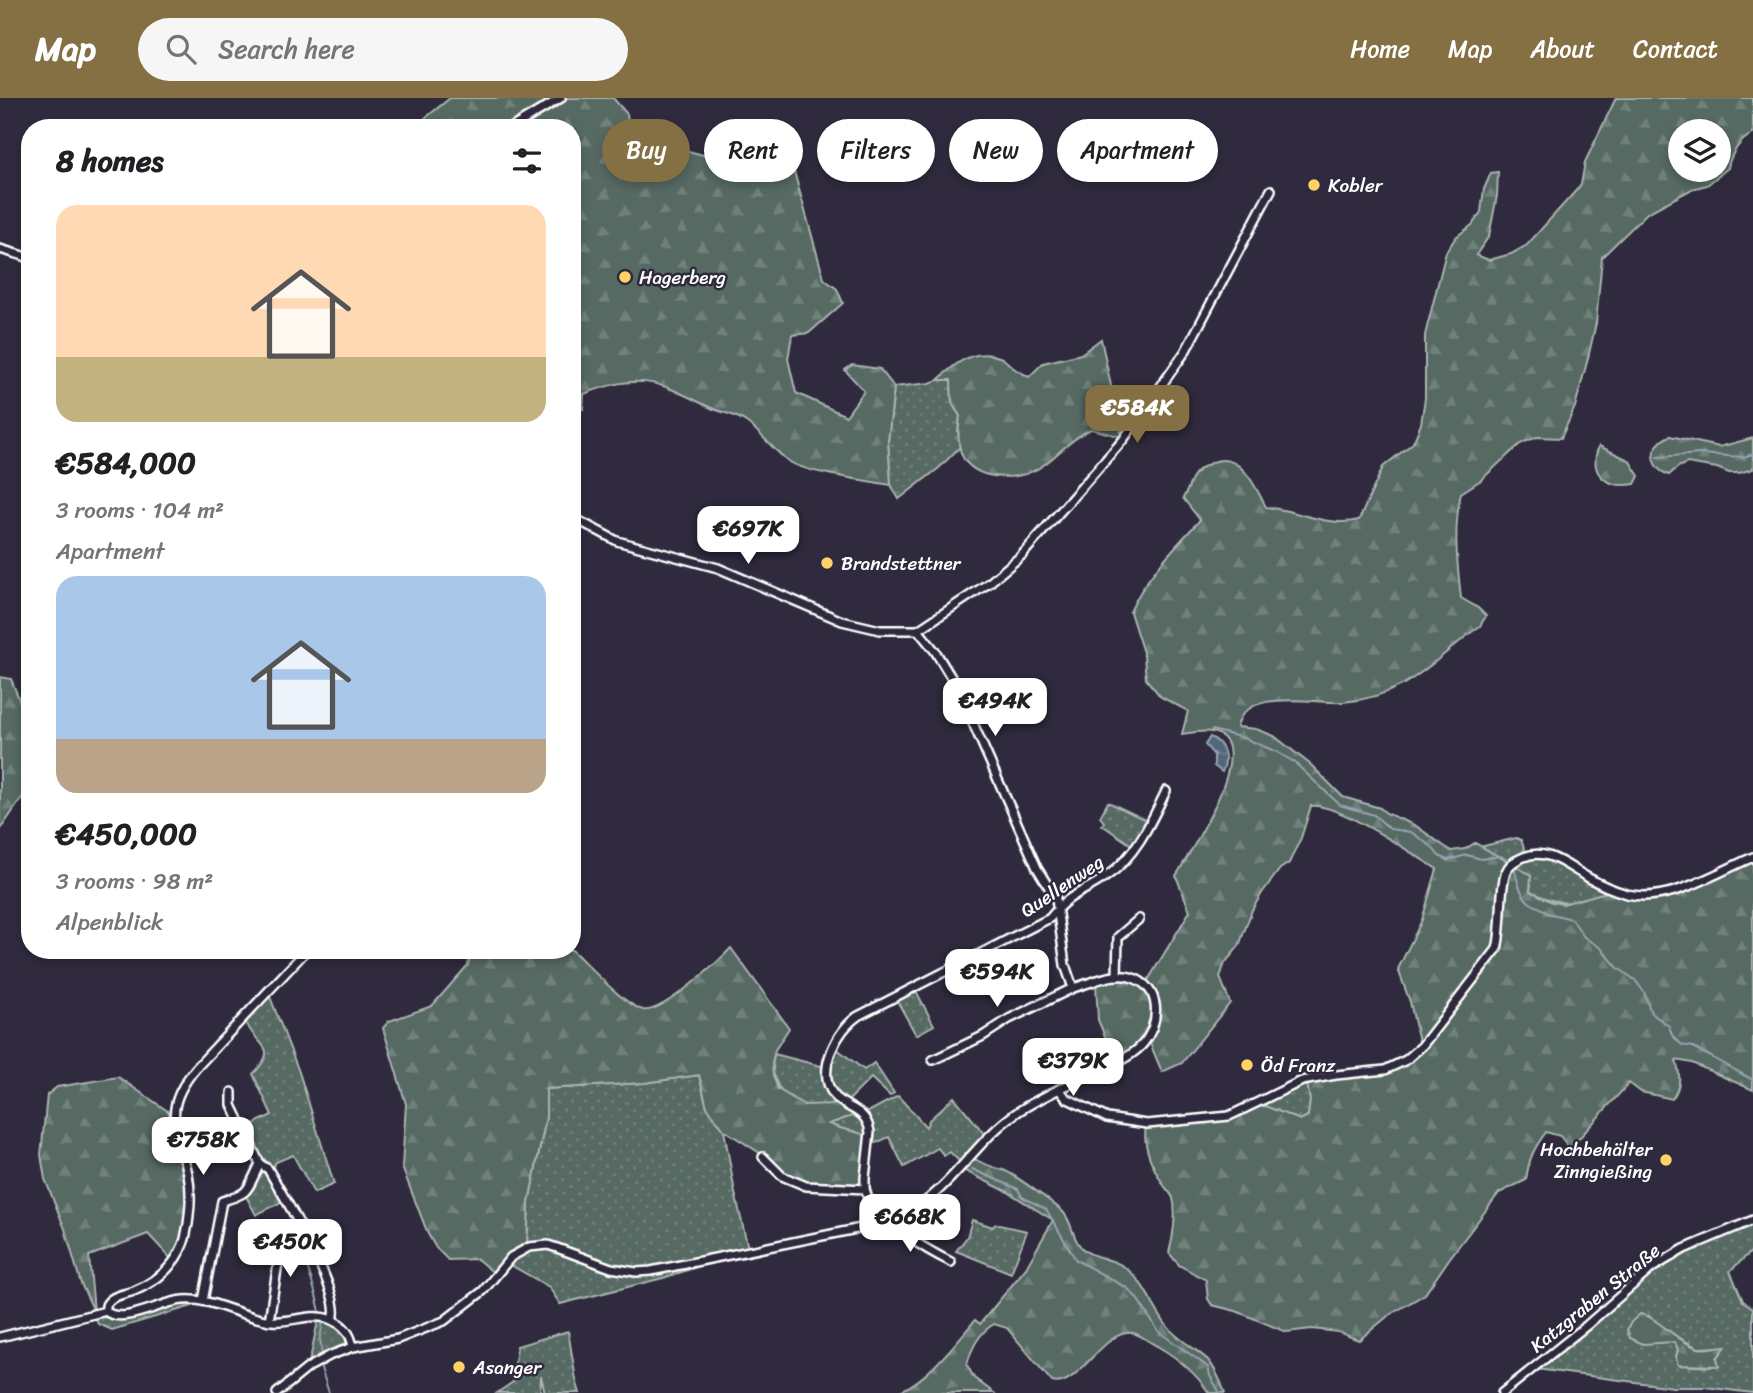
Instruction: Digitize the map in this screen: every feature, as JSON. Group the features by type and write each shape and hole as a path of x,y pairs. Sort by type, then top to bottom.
{"street":[{"path":"526,119 561,98"},
{"path":"581,522 617,541 718,568 842,621 880,630 918,630 989,583 1022,555 1123,440 1185,352 1271,190"},
{"path":"0,249 21,255"},
{"path":"918,630 935,651 957,687 1037,868 1058,908 1065,965 1073,988"},
{"name":"Quellenweg","path":"876,1224 865,1189 870,1132 868,1124 857,1111 835,1097 828,1082 828,1063 839,1034 858,1016 1050,918 1066,899 1108,876 1129,855 1146,832 1167,791"},
{"path":"1059,1089 1066,1098 1100,1115 1147,1125 1228,1116 1302,1081 1336,1074 1385,1070 1406,1060 1422,1046 1497,949 1501,935 1503,881 1506,871 1518,859 1528,855 1548,855 1601,884 1629,894 1649,897 1669,893 1753,857"},
{"path":"1116,976 1118,937 1139,919"},
{"path":"106,1311 109,1300 149,1283 172,1265 179,1253 188,1224 190,1191 174,1127 176,1097 191,1074 299,959"},
{"path":"277,1393 320,1360 353,1347 398,1339 444,1321 478,1297 511,1257 529,1247 548,1245 598,1265 636,1272 894,1220 928,1201 1017,1113 1059,1089 1128,1056 1141,1045 1150,1034 1156,1010 1155,999 1141,982 1130,977 1116,976 1073,988 1009,1019 983,1036 933,1059"},
{"path":"232,1092 232,1105 260,1164 268,1169 305,1231 334,1306 333,1320"},
{"path":"763,1157 782,1177 806,1186 865,1189"},
{"path":"203,1301 222,1201 238,1198 245,1193 260,1164"},
{"path":"894,1220 896,1226 923,1246 951,1262"},
{"name":"Katzgraben Straße","path":"1502,1393 1586,1326 1652,1268 1684,1249 1753,1220"},
{"path":"269,1321 280,1251 295,1236 305,1231"},
{"path":"0,1336 106,1311 115,1317 175,1301 203,1301 248,1317 269,1321 313,1317 333,1320 348,1332 353,1347"}],"green space":[{"path":"450,98 613,98 627,114 628,119 602,119 602,182 690,182 690,151 704,155 704,182 797,182 824,279 837,289 843,303 809,333 792,335 788,359 796,393 846,416 864,391 845,370 852,365 880,369 894,387 888,441 891,485 798,466 784,458 752,426 741,419 660,385 634,382 603,387 584,394 581,410 581,119 424,119"},
{"path":"1616,98 1753,98 1753,134 1744,139 1731,158 1731,119 1668,119 1668,182 1711,182 1647,213 1602,257 1596,323 1575,407 1561,438 1537,437 1520,444 1481,480 1461,493 1456,532 1461,598 1486,616 1480,626 1418,675 1385,693 1343,702 1266,702 1253,706 1243,715 1237,727 1256,729 1274,736 1311,765 1343,797 1380,808 1416,826 1451,851 1465,849 1475,843 1531,875 1530,891 1552,902 1563,904 1610,891 1634,898 1656,899 1685,890 1753,861 1753,1090 1692,1063 1676,1060 1679,1080 1672,1099 1641,1092 1629,1083 1574,1144 1568,1146 1560,1136 1546,1132 1532,1154 1526,1180 1499,1193 1425,1294 1388,1316 1359,1340 1338,1332 1312,1329 1286,1332 1236,1311 1212,1305 1208,1299 1206,1280 1179,1265 1169,1253 1174,1226 1174,1204 1149,1157 1146,1127 1208,1121 1260,1104 1300,1120 1308,1116 1310,1101 1307,1082 1371,1074 1421,1050 1410,1002 1398,969 1422,920 1437,869 1356,820 1323,807 1311,806 1301,838 1289,863 1280,869 1262,893 1252,910 1239,946 1225,963 1220,977 1230,1003 1182,1063 1162,1072 1149,1041 1156,1018 1157,1003 1156,996 1147,982 1190,911 1176,876 1204,828 1223,786 1229,767 1229,750 1224,738 1215,733 1182,734 1188,711 1161,697 1146,679 1144,656 1130,612 1152,575 1200,520 1183,498 1195,474 1213,462 1223,460 1239,466 1266,507 1335,522 1359,520 1383,467 1413,443 1421,424 1425,398 1425,335 1446,252 1456,237 1472,225 1481,212 1484,189 1491,173 1498,172 1497,196 1489,236 1476,255 1489,260 1511,254 1527,245 1581,185 1585,162"},
{"path":"1101,339 1122,437 1091,429 1039,468 1022,475 992,476 967,463 959,447 960,416 952,403 951,380 938,380 945,373 967,358 984,354 1002,358 1029,377 1043,363 1081,354"},
{"path":"951,380 952,403 960,416 960,447 939,468 899,499 891,485 888,441 894,387"},
{"path":"1670,436 1719,447 1753,438 1753,469 1729,473 1687,463 1669,475 1657,467 1653,456 1658,445"},
{"path":"1599,446 1629,460 1639,476 1635,484 1616,484 1602,478 1596,465"},
{"path":"0,677 11,679 21,704 21,799 0,830"},
{"path":"1108,802 1148,821 1133,846 1102,825 1104,822 1100,817"},
{"path":"1516,838 1521,840 1526,853 1506,863 1480,847"},
{"path":"1543,856 1610,891 1577,901 1561,902 1530,891 1531,884 1513,866 1524,859"},
{"path":"731,948 789,1028 775,1050 772,1063 778,1089 804,1105 839,1104 858,1114 829,1124 865,1135 867,1144 861,1183 858,1186 803,1184 780,1171 763,1155 724,1130 707,1107 699,1075 644,1083 546,1089 546,1117 529,1202 527,1244 513,1252 494,1273 477,1259 448,1260 436,1248 428,1234 402,1167 406,1104 383,1028 389,1021 432,1006 468,965 469,959 581,959 616,993 643,1010 663,1004 702,975"},
{"path":"1112,979 1141,987 1148,993 1154,1009 1146,1035 1115,1060 1098,1020 1096,984"},
{"path":"915,989 934,1025 916,1035 896,999"},
{"path":"269,994 299,1072 334,1184 314,1193 293,1155 276,1162 272,1168 259,1153 247,1127 272,1115 253,1074 266,1057 266,1051 245,1019"},
{"path":"836,1048 864,1070 874,1063 894,1093 890,1096 871,1078 847,1102 840,1097 831,1078"},
{"path":"774,1054 825,1067 829,1092 839,1104 809,1106 789,1098 775,1079"},
{"path":"699,1075 707,1107 724,1130 748,1248 648,1269 620,1268 551,1244 527,1244 529,1202 546,1118 545,1089 644,1083"},
{"path":"118,1077 172,1114 171,1122 188,1186 187,1208 184,1230 173,1261 148,1234 89,1256 94,1311 81,1284 65,1229 45,1179 41,1155 47,1095 57,1087"},
{"path":"1307,1082 1310,1101 1308,1116 1300,1120 1260,1104"},
{"path":"898,1096 926,1127 929,1120 954,1097 987,1137 962,1164 950,1152 944,1156 938,1148 904,1167 889,1137 871,1145 864,1114"},
{"path":"858,1114 867,1131 867,1144 855,1131 847,1132 828,1124"},
{"path":"973,1158 1008,1172 1034,1190 1064,1213 1077,1242 1084,1250 1118,1263 1131,1272 1167,1326 1211,1364 1225,1393 1209,1393 1179,1361 1133,1333 1122,1334 1111,1340 1071,1377 1062,1382 1052,1382 1007,1328 994,1324 976,1342 967,1365 974,1378 994,1393 893,1393 904,1389 927,1373 975,1320 980,1324 1026,1268 1053,1220 1008,1192 963,1170"},
{"path":"262,1169 283,1201 256,1215 246,1196"},
{"path":"972,1220 993,1227 995,1224 1027,1231 1011,1273 956,1251 967,1237"},
{"path":"1753,1222 1753,1250 1730,1271 1743,1301 1753,1308 1753,1393 1705,1387 1673,1387 1536,1369 1650,1272 1694,1246","holes":["1648,1315 1663,1329 1698,1348 1725,1347 1711,1367 1678,1365 1675,1342 1667,1341"]},
{"path":"542,1248 558,1251 604,1270 633,1274 722,1259 663,1278 560,1304 549,1287 509,1264 524,1253"},
{"path":"185,1302 199,1304 112,1330 98,1324 95,1316 120,1320"},
{"path":"1640,1314 1698,1348 1726,1346 1717,1358 1719,1366 1678,1365 1675,1342 1643,1344 1630,1338 1627,1330"},
{"path":"319,1320 342,1329 346,1343 308,1364 316,1331"},
{"path":"568,1331 580,1393 545,1393 541,1376 540,1393 497,1393 513,1382 517,1346"}],"water":[{"path":"1210,737 1219,743 1224,752 1222,772 1214,766 1214,755 1205,745"}],"waterway":[{"path":"1657,457 1700,454 1743,457 1753,454"},
{"path":"1212,730 1244,738 1277,752 1294,762 1340,805 1374,815 1390,829 1411,832 1432,847 1439,856 1448,860 1467,855 1481,859 1501,856 1508,861"},
{"path":"1514,868 1520,888 1528,901 1547,913 1572,919 1584,937 1601,948 1618,968 1635,980 1644,992 1651,1013 1669,1026 1672,1035 1682,1045 1693,1047 1753,1080"},
{"path":"972,1169 1018,1189 1022,1197 1046,1209 1076,1260 1127,1288 1159,1332 1208,1367 1220,1393"},
{"path":"299,1240 320,1312"},
{"path":"322,1356 320,1338 323,1322"},
{"path":"320,1365 329,1393"}],"place":[{"name":"Kobler","path":"1314,185"},
{"name":"Hagerberg","path":"625,277"},
{"name":"Brandstettner","path":"827,563"},
{"name":"Öd Franz","path":"1247,1065"},
{"name":"Hochbehälter Zinngießing","path":"1666,1160"},
{"name":"Asanger","path":"459,1367"}]}
